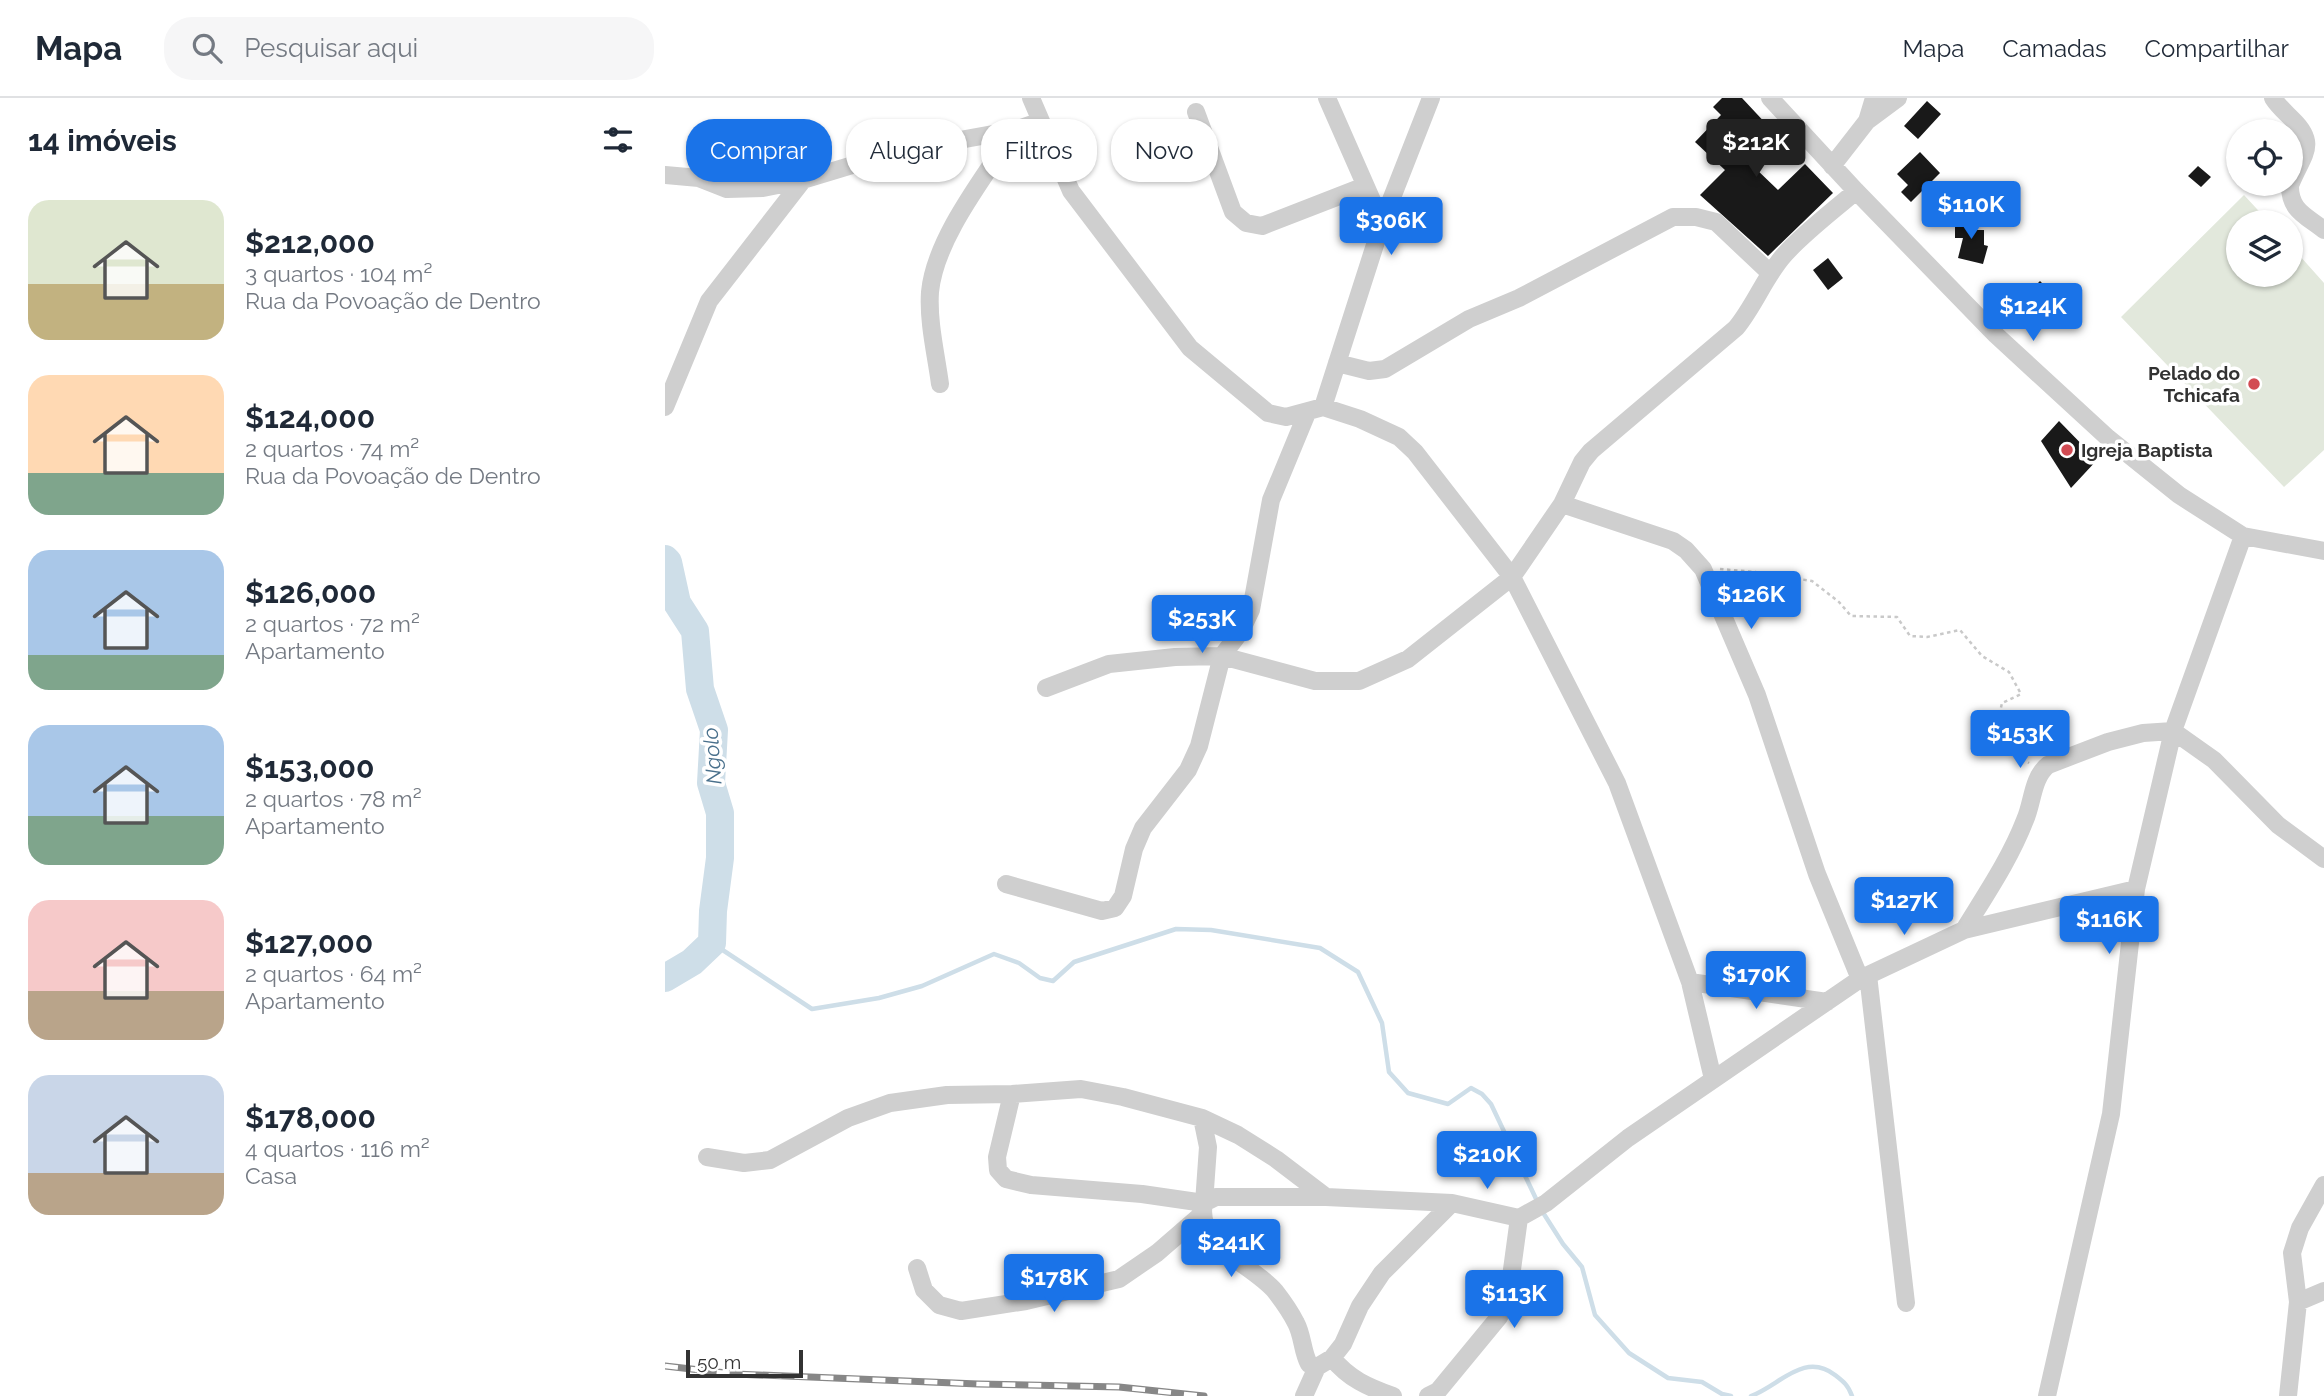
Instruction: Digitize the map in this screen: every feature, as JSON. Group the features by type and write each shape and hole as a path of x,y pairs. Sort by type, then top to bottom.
{"street":[{"path":"1328,98 1382,223"},
{"path":"1006,884 1102,911 1115,908 1123,896 1134,849 1143,828 1188,770 1199,746 1222,656 1241,631 1251,610 1271,500 1337,363 1382,223 1431,98"},
{"path":"1770,98 1996,335 2108,438 2179,495 2243,536 2324,551"},
{"path":"1867,121 1874,98"},
{"path":"1832,166 1867,121 1898,98"},
{"path":"2273,98 2293,119"},
{"path":"1036,100 1041,119"},
{"path":"1196,112 1233,212 1246,223 1262,226 1365,186"},
{"path":"2303,129 2307,137 2303,154"},
{"path":"832,171 899,151 981,136"},
{"path":"665,176 686,177"},
{"path":"709,182 727,189 763,188 793,182"},
{"path":"665,407 709,301 801,182"},
{"path":"940,384 930,292 938,258 951,229 981,182"},
{"path":"1067,182 1071,191 1191,348 1268,413 1286,417 1315,410 1360,419 1399,437 1415,452 1512,578 1617,783 1690,982 1713,1079"},
{"path":"1046,688 1109,664 1175,657 1222,656 1315,681 1359,681 1408,659 1512,578 1562,504 1582,462 1591,451 1736,328 1752,309 1770,273 1786,253 1856,191"},
{"path":"2290,196 2295,208 2324,230"},
{"path":"1337,363 1369,371 1385,369 1469,319 1519,298 1673,218 1696,217 1716,222 1770,273"},
{"path":"1562,504 1673,541 1686,550 1703,569 1757,695 1817,874 1864,977 1906,1303"},
{"path":"2047,1396 2111,1114 2136,889 2173,731 2243,536"},
{"path":"1964,930 2015,846 2041,771 2048,765 2108,742 2143,733 2173,731 2214,760 2278,825 2324,859"},
{"path":"917,1268 924,1290 939,1306 961,1311 1026,1301 1119,1279 1157,1254 1216,1197 1326,1197 1452,1203 1523,1215 1546,1203 1628,1138 1864,977 1964,930 2136,889"},
{"path":"1690,982 1827,1002"},
{"path":"707,1157 744,1163 770,1160 848,1118 890,1103 947,1095 1081,1089 1202,1118 1238,1135 1276,1159 1326,1197"},
{"path":"1012,1094 997,1157 998,1170 1006,1179 1031,1185 1142,1194 1203,1208"},
{"path":"1202,1118 1208,1147 1203,1208 1205,1226 1223,1250 1275,1291 1297,1324 1302,1352 1309,1364 1325,1363 1367,1387 1393,1396"},
{"path":"2288,1396 2298,1302 2292,1253 2300,1228 2324,1185"},
{"path":"1304,1396 1325,1363 1343,1344 1360,1306 1382,1273 1452,1203"},
{"path":"1428,1396 1438,1391 1500,1318 1508,1299 1523,1215"},
{"path":"2298,1302 2324,1291"}],"path":[{"path":"1703,569 1755,572 1812,581 1839,602 1851,616 1897,617 1910,636 1927,637 1960,630 1982,656 2009,672 2021,694 2002,703 1994,739 2041,771"}],"shaded area":[{"name":"Pelado do Tchicafa","path":"2245,196 2258,210 2229,210"},
{"name":"Pelado do Tchicafa","path":"2226,213 2226,287 2303,287 2303,259 2324,283 2324,450 2284,487 2121,317"}],"building":[{"path":"1722,98 1742,98 1782,141 1754,167 1778,190 1805,164 1833,193 1768,256 1700,195 1725,170 1695,142 1721,115 1713,107"},
{"path":"1927,101 1941,114 1918,139 1904,126"},
{"path":"1920,152 1940,173 1911,202 1901,192 1908,185 1897,174"},
{"path":"2198,166 2211,177 2201,187 2188,176"},
{"path":"1977,220 1977,230 1984,230 1984,245 1988,246 1983,264 1958,258 1963,238 1955,238 1955,221"},
{"path":"1828,258 1843,278 1828,290 1813,270"},
{"path":"2040,281 2055,296 2044,307 2029,292"},
{"name":"Igreja Baptista","path":"2059,421 2097,460 2071,488 2041,441"}],"waterway":[{"name":"Ngolo","path":"665,559 668,562 677,603 695,631 700,689 714,730 711,783 720,813 720,858 712,943 692,962 665,978"},
{"path":"712,943 812,1009 879,998 922,986 994,954 1019,963 1040,978 1053,981 1074,962 1176,929 1211,930 1320,948 1358,972 1382,1023 1389,1072 1408,1093 1448,1104 1471,1088 1482,1094 1491,1104 1538,1203"},
{"path":"1542,1211 1582,1267 1595,1315 1629,1353 1668,1378 1702,1382 1722,1394 1731,1396"},
{"path":"1751,1396 1802,1368 1813,1367 1835,1375 1845,1384 1852,1396"}],"railway":[{"path":"665,1366 735,1374 1119,1387 1204,1396"}],"place":[{"name":"Pelado do Tchicafa","path":"2254,384"},
{"name":"Igreja Baptista","path":"2067,450"}]}
